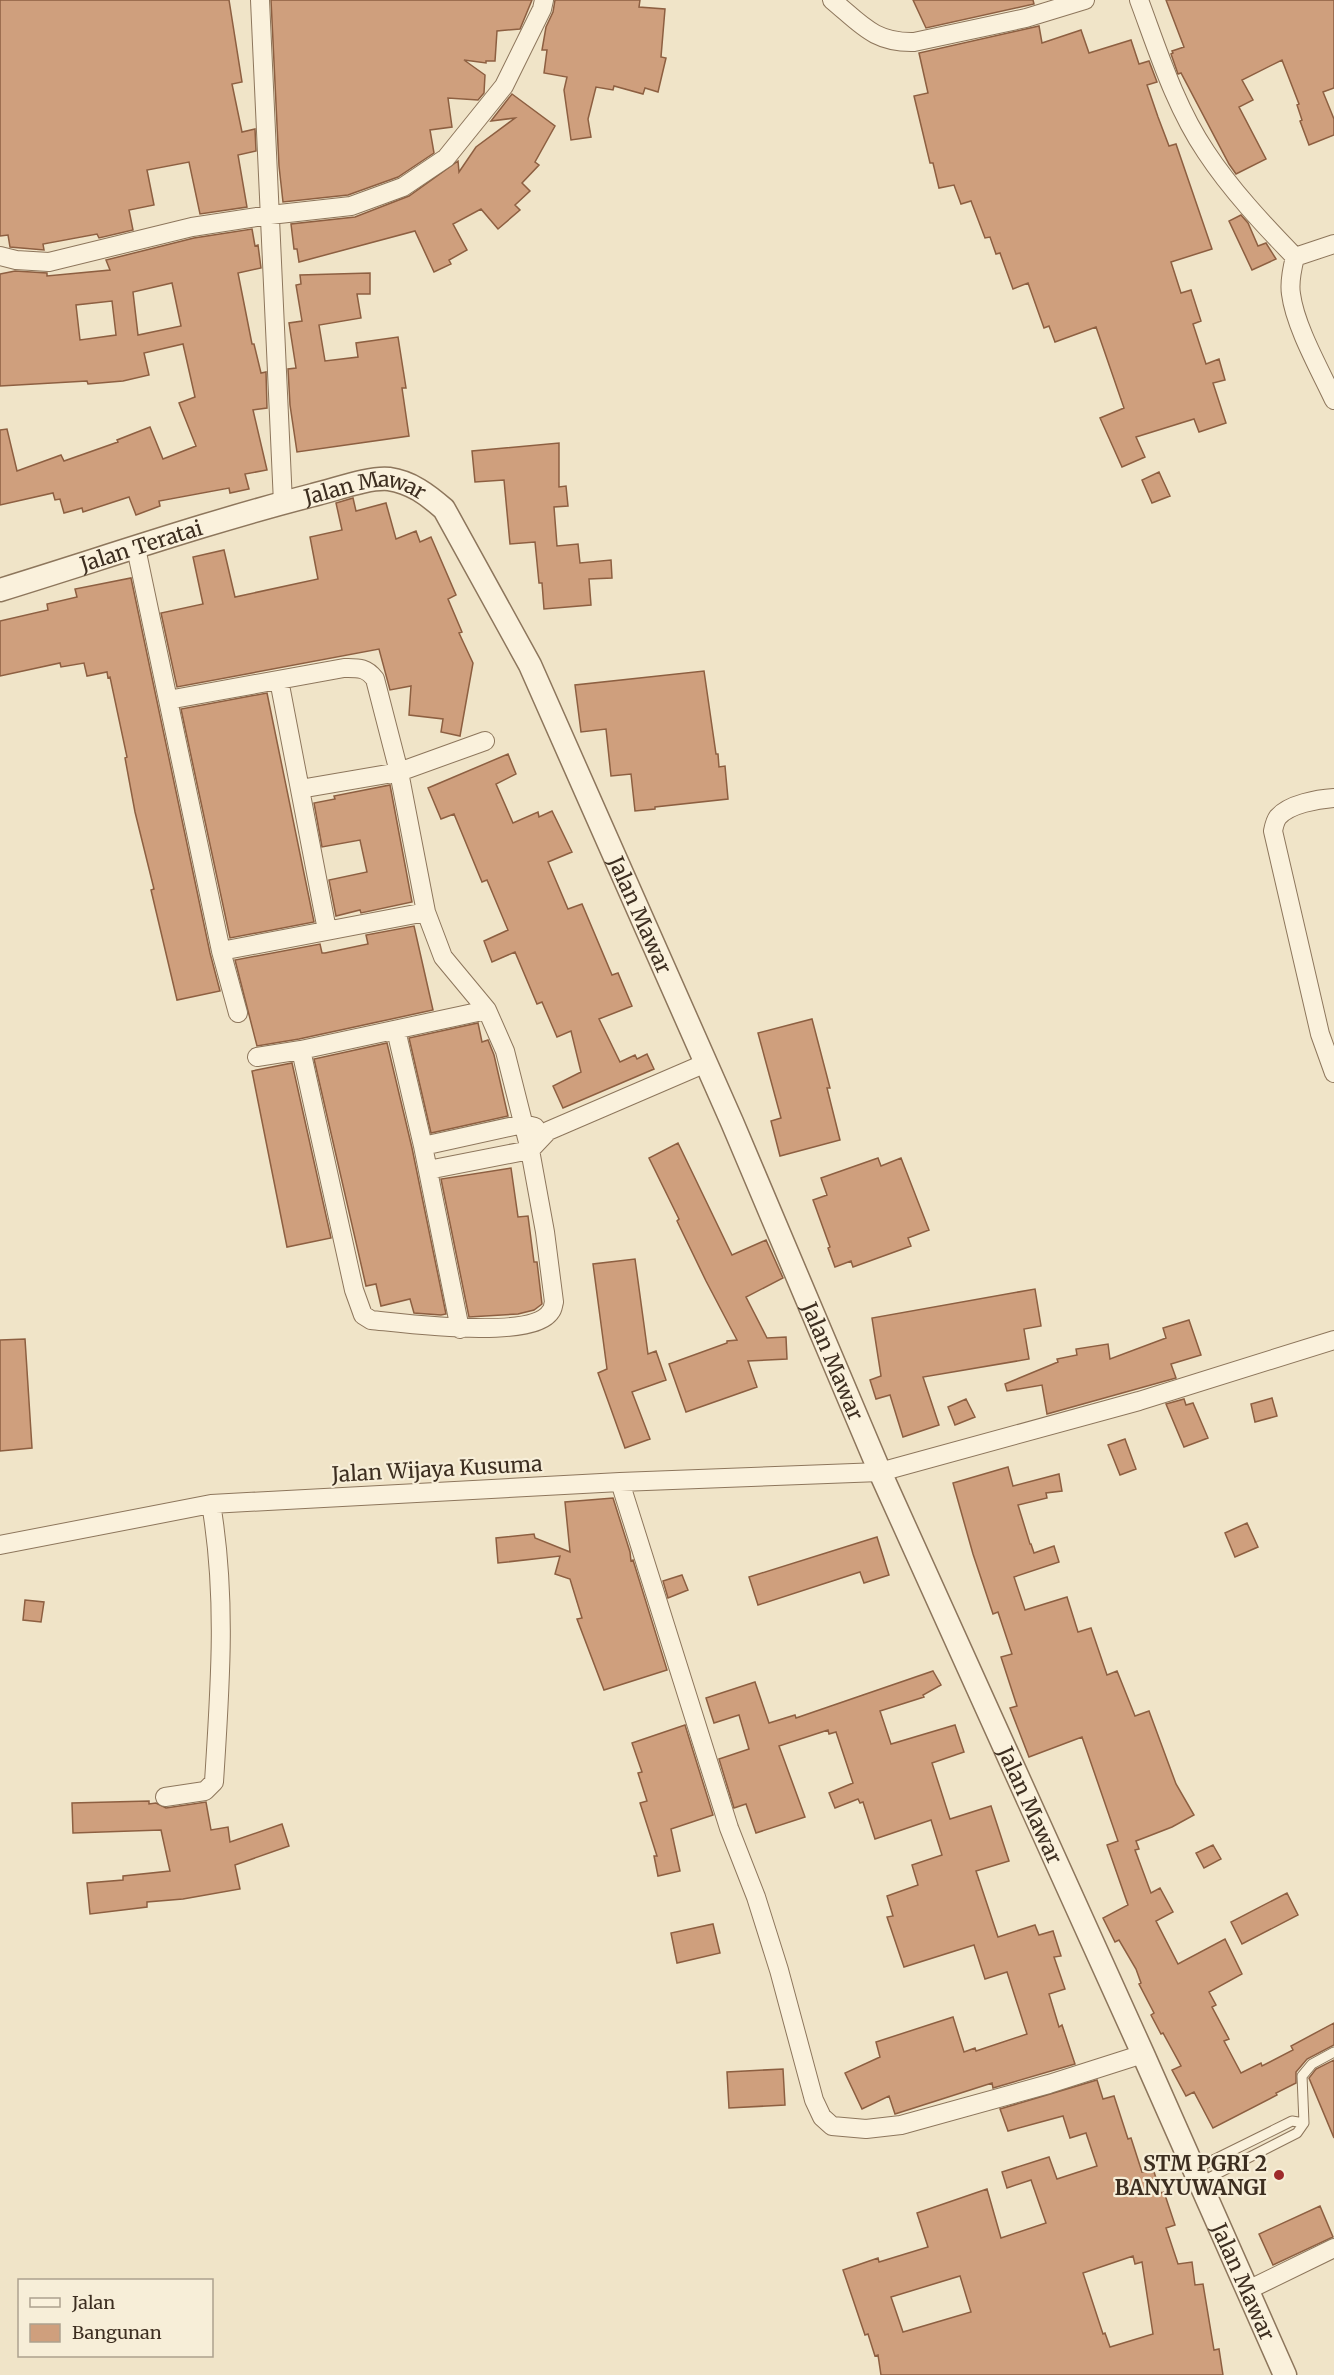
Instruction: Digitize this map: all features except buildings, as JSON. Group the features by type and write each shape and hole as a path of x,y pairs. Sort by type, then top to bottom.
{"street":[{"path":"260,0 283,503"},
{"path":"0,256 16,261 49,262 192,227 351,206 403,187 446,158 504,86 542,9 544,0"},
{"path":"832,0 867,30 886,40 898,42 914,42 1026,18 1085,0"},
{"path":"1139,0 1169,79 1186,117 1206,152 1263,224 1295,257"},
{"path":"1295,257 1334,244"},
{"path":"1295,257 1291,273 1291,293 1295,314 1334,400"},
{"name":"Jalan Mawar","path":"283,503 387,479 406,483 429,495 444,509 530,664 706,1063 880,1472 1285,2375"},
{"name":"Jalan Teratai","path":"0,590 283,503"},
{"path":"136,548 221,951 238,1013"},
{"path":"168,700 344,668 360,668 369,671 375,679 399,772 426,912 443,957 487,1010 505,1051 530,1150 545,1232 554,1302 551,1312 543,1319 524,1325 460,1329 371,1320 363,1315 354,1290 301,1050"},
{"path":"279,680 327,930"},
{"path":"300,789 399,772 484,741"},
{"path":"1334,798 1311,802 1284,812 1276,819 1273,831 1320,1034 1334,1073"},
{"path":"221,951 426,912"},
{"path":"257,1057 301,1050 487,1010"},
{"path":"396,1030 423,1146 460,1329"},
{"path":"428,1170 530,1150 548,1131 706,1063"},
{"path":"423,1146 524,1124 548,1131"},
{"name":"Jalan Wijaya Kusuma","path":"0,1545 212,1504 620,1482 880,1472 1139,1401 1334,1340"},
{"path":"620,1482 722,1807 756,1897 779,1970 814,2100 822,2117 832,2126 843,2128 866,2129 900,2125 1049,2084 1143,2054"},
{"path":"165,1797 205,1791 214,1782 222,1659 222,1602 212,1504"},
{"path":"1248,2289 1334,2248"}],"lane":[{"path":"1196,2177 1297,2133 1304,2123 1302,2076 1312,2064 1334,2052"},
{"path":"1196,2177 1292,2121 1304,2123"}],"place":[{"name":"STM PGRI 2 BANYUWANGI","path":"1279,2175"}]}
